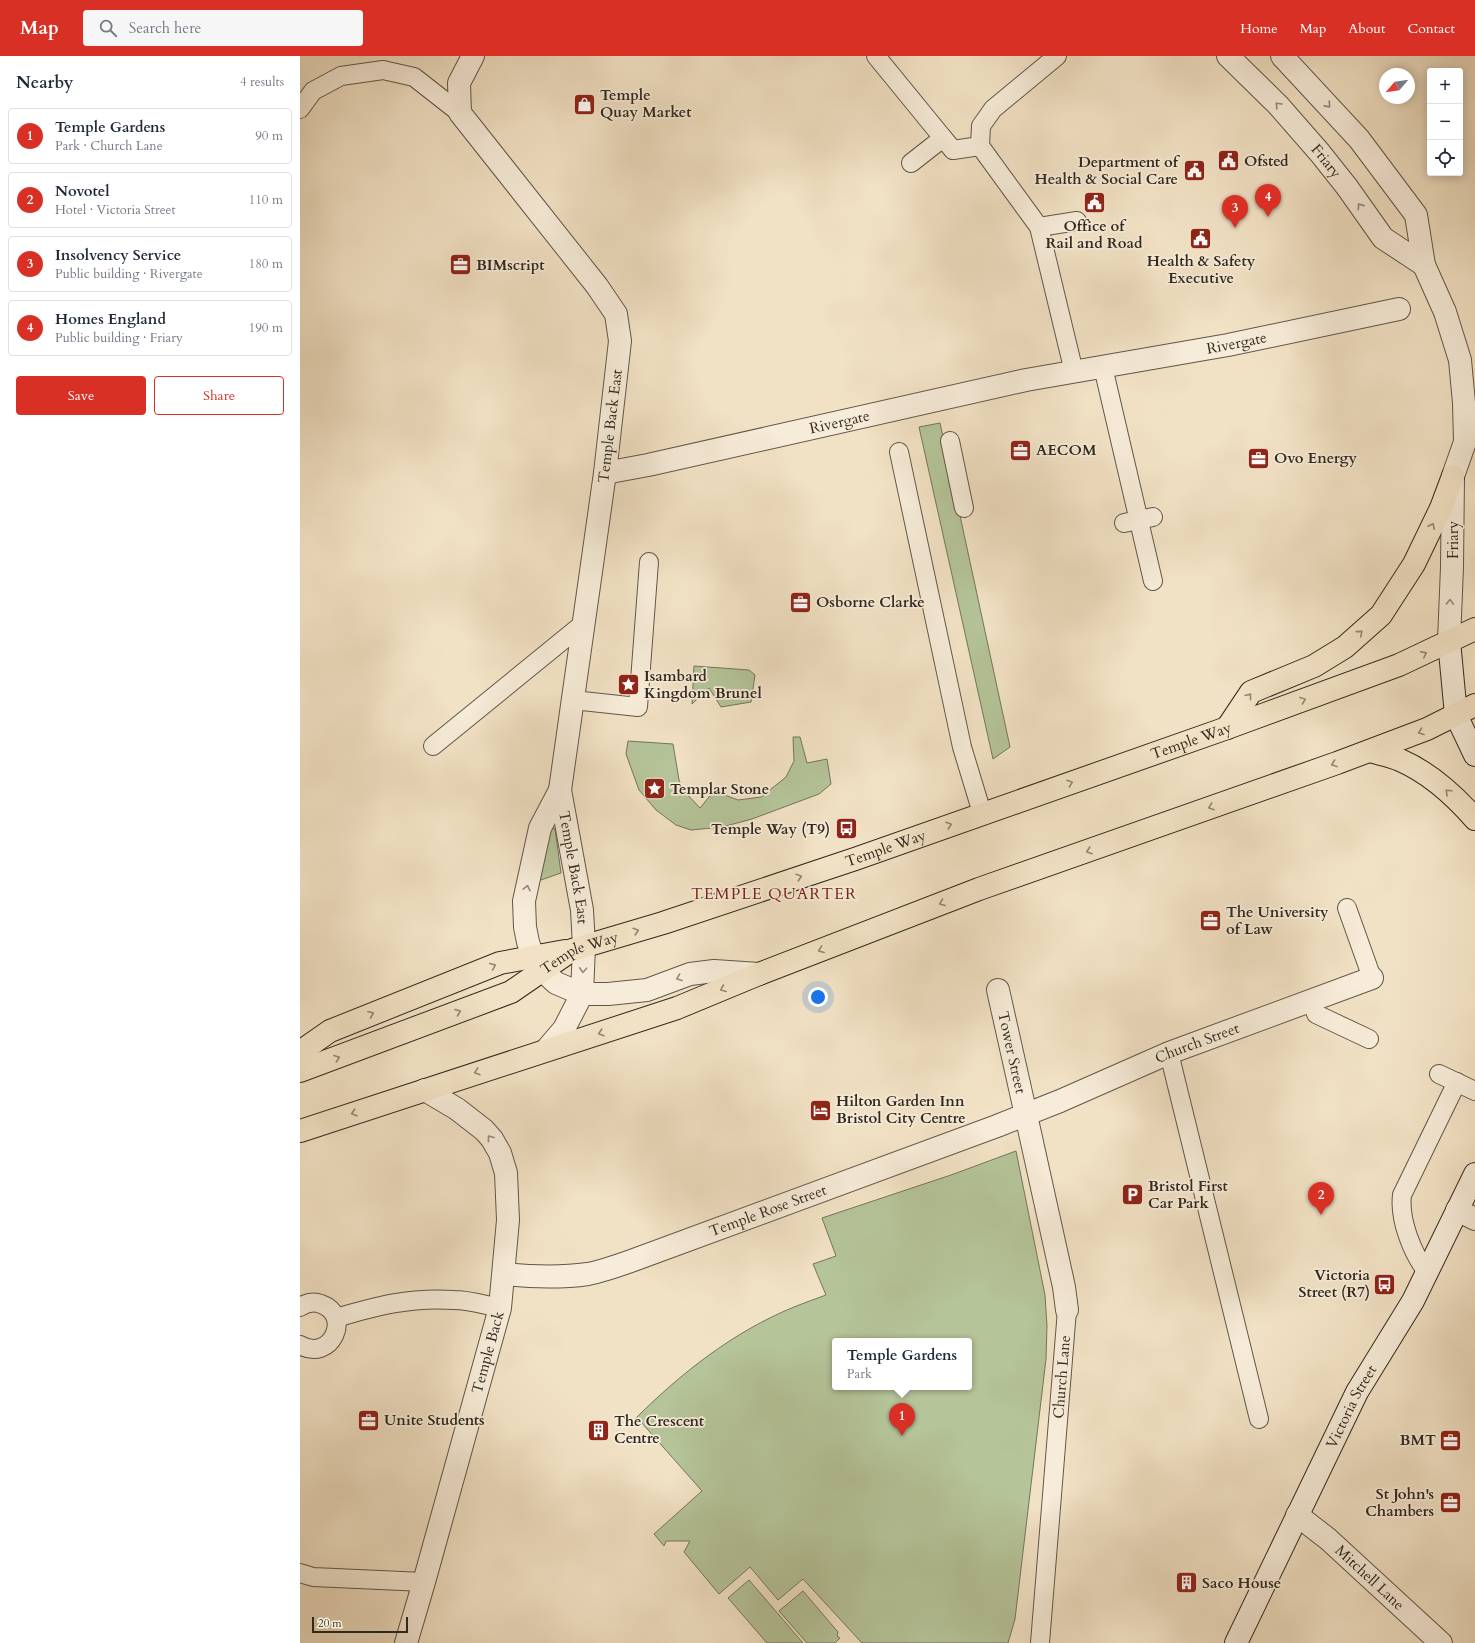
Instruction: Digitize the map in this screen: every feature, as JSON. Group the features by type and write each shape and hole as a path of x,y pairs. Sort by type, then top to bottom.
{"highway":[{"path":"1227,728 1251,692 1314,666 1345,647 1381,615 1414,564 1441,508 1453,476"},
{"name":"Temple Way","path":"300,1071 510,992 538,964 578,948 678,918 855,859 1227,728 1399,665 1475,629"},
{"path":"300,1131 677,1008 759,974 979,889 1370,751 1427,729 1475,704"},
{"path":"1370,751 1400,760 1423,772 1444,788 1475,819"},
{"path":"300,1052 330,1031 500,963 538,964"}],"street":[{"path":"460,113 459,83 473,56"},
{"name":"Friary","path":"1228,56 1278,105 1320,153 1347,187 1383,238 1424,265"},
{"name":"Friary","path":"1282,56 1359,139 1416,215 1424,265 1445,312 1460,360 1464,403 1465,442 1453,476 1452,567 1449,641"},
{"name":"Temple Back East","path":"460,113 597,286 616,314 620,341 605,473 560,790 582,910 578,948 582,994"},
{"name":"Rivergate","path":"605,473 648,466 1026,380 1244,342 1399,309"},
{"name":"Friary","path":"1465,442 1475,461"},
{"path":"1449,641 1456,715 1475,754"},
{"name":"Temple Back East","path":"538,964 528,942 525,927 524,902 540,828 560,790"},
{"path":"538,964 556,983 582,994 608,994 647,990 690,974 714,971 759,974"},
{"name":"Church Street","path":"1026,1115 1169,1053 1372,978"},
{"name":"Tower Street","path":"998,990 1026,1115"},
{"path":"546,1050 564,1029 582,994"},
{"name":"Temple Back","path":"406,1643 500,1308 508,1220 506,1173 500,1153 484,1130 457,1109 425,1090"},
{"name":"Temple Rose Street","path":"504,1274 529,1276 570,1276 602,1270 649,1255 1026,1115"},
{"name":"Church Lane","path":"1026,1115 1064,1287 1067,1310"},
{"name":"Victoria Street","path":"1236,1643 1357,1392 1413,1301 1427,1272 1466,1215 1475,1174"},
{"name":"Mitchell Lane","path":"1297,1515 1328,1539 1441,1643"}],"lane":[{"path":"876,56 953,150 980,146"},
{"path":"1057,56 992,109 981,126 980,146 1039,227 1074,372"},
{"path":"300,109 313,91 341,76 383,70 414,77 460,113"},
{"path":"911,163 943,138"},
{"path":"1039,227 1077,221"},
{"path":"1103,367 1153,581"},
{"path":"950,441 964,508"},
{"path":"899,452 962,746 982,814"},
{"path":"573,700 638,707 649,562"},
{"path":"433,746 584,623"},
{"path":"1347,908 1372,978"},
{"path":"1311,1000 1316,1014 1369,1039"},
{"path":"1169,1053 1259,1419"},
{"path":"1439,1074 1475,1091"},
{"path":"1427,1272 1416,1255 1408,1234 1402,1213 1402,1195 1457,1082"},
{"path":"336,1318 378,1305 412,1300 455,1300 500,1308"},
{"path":"300,1306 305,1303 316,1302 326,1306 333,1313 337,1323 336,1334 330,1342 321,1348 309,1349 300,1345"},
{"name":"Church Lane","path":"1040,1643 1067,1310"},
{"path":"300,1573 313,1577 424,1582"}],"green space":[{"path":"940,423 1010,747 993,759 919,427"},
{"path":"694,666 749,670 755,675 751,702 721,707 709,688 692,704"},
{"path":"793,737 800,737 807,763 827,759 831,784 819,794 752,819 722,827 691,830 676,825 656,810 639,790 626,754 628,741 673,744 679,780 684,791 700,808 714,791 738,800 761,797 786,777 794,761"},
{"path":"550,828 555,829 561,873 538,881"},
{"path":"1016,1151 1045,1295 1047,1326 1046,1359 1015,1619 1008,1643 862,1643 803,1579 778,1600 750,1567 719,1594 684,1552 690,1541 666,1541 664,1546 654,1534 702,1491 641,1422 639,1424 634,1420 689,1370 729,1341 772,1317 826,1295 813,1264 836,1256 822,1218 951,1175"},
{"path":"749,1580 803,1643 767,1643 728,1598"},
{"path":"803,1591 838,1632 837,1636 840,1638 835,1643 807,1643 779,1611"}],"place":[{"name":"Temple Quay Market","path":"585,104"},
{"name":"Ofsted","path":"1228,161"},
{"name":"Department of Health & Social Care","path":"1194,171"},
{"name":"Office of Rail and Road","path":"1094,203"},
{"name":"Homes England","path":"1268,217"},
{"name":"Insolvency Service","path":"1235,228"},
{"name":"Health & Safety Executive","path":"1201,238"},
{"name":"BIMscript","path":"461,265"},
{"name":"AECOM","path":"1021,450"},
{"name":"Ovo Energy","path":"1258,458"},
{"name":"Osborne Clarke","path":"800,602"},
{"name":"Isambard Kingdom Brunel","path":"629,685"},
{"name":"Templar Stone","path":"654,789"},
{"name":"Temple Way (T9)","path":"846,829"},
{"name":"The University of Law","path":"1211,921"},
{"name":"Hilton Garden Inn Bristol City Centre","path":"821,1110"},
{"name":"Bristol First Car Park","path":"1132,1195"},
{"name":"Novotel","path":"1321,1215"},
{"name":"Victoria Street (R7)","path":"1385,1284"},
{"name":"Unite Students","path":"369,1420"},
{"name":"The Crescent Centre","path":"598,1430"},
{"name":"Temple Gardens","path":"902,1436"},
{"name":"BMT","path":"1451,1440"},
{"name":"St John's Chambers","path":"1450,1503"},
{"name":"Saco House","path":"1186,1583"}],"district":[{"name":"TEMPLE QUARTER","path":"774,894"}]}
